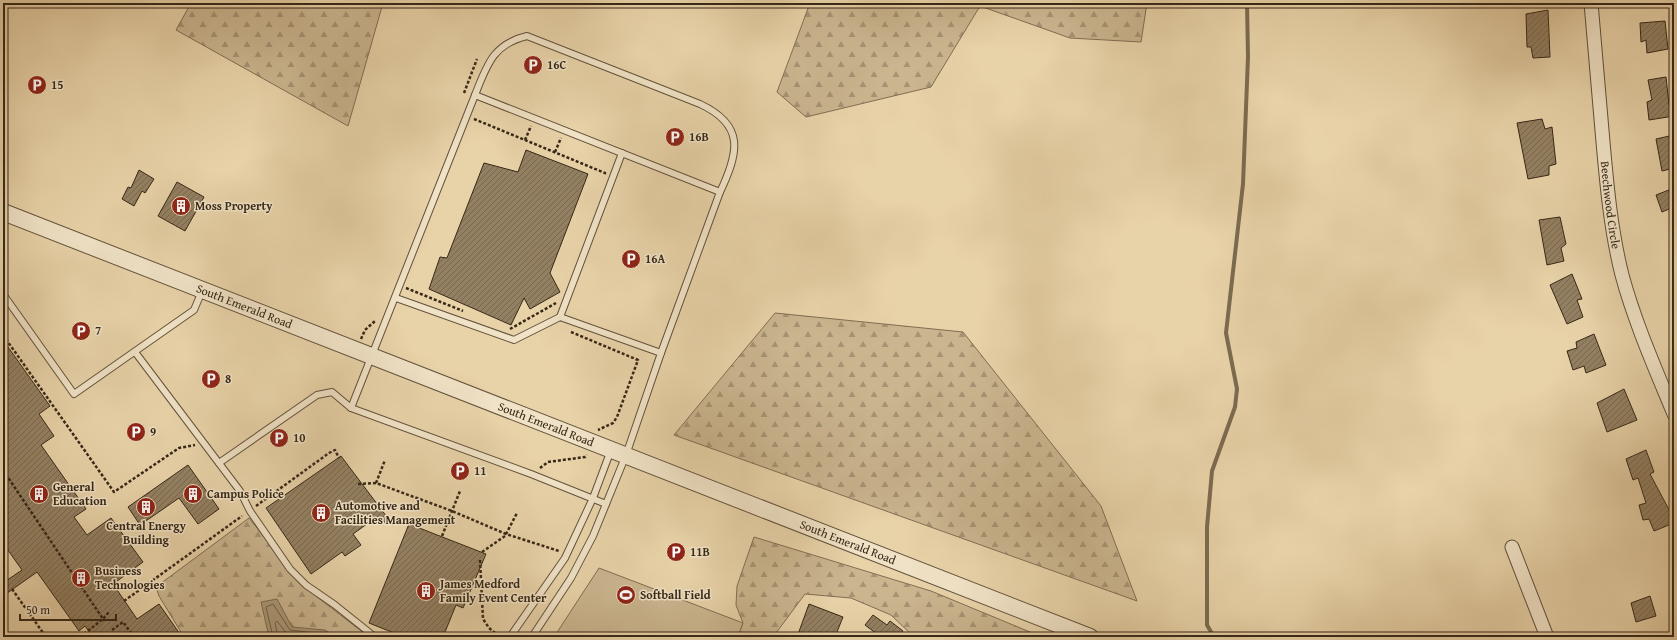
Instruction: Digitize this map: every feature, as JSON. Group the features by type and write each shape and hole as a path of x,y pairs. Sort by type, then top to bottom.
{"street":[{"name":"Beechwood Circle","path":"1591,3 1608,200 1614,238 1622,274 1635,317 1671,396 1674,414"},
{"name":"South Emerald Road","path":"3,212 1090,637"},
{"path":"1512,547 1547,637"}],"lane":[{"path":"351,408 396,298 475,95 489,62 496,51 513,39 527,36 714,110 729,124 734,135 734,155 661,353 626,455 593,536 571,578 532,637"},
{"path":"475,95 720,192"},
{"path":"396,298 514,340 560,317 622,153"},
{"path":"3,294 74,394 194,310 202,290"},
{"path":"560,317 661,353"},
{"path":"135,352 240,491 250,511 290,569 306,585 335,604 375,637"},
{"path":"219,464 317,395 332,392 351,408 532,474 606,504"},
{"path":"510,637 565,558 593,498 611,450"}],"path":[{"path":"462,98 477,59"},
{"path":"467,116 605,173 602,180"},
{"path":"525,140 534,118"},
{"path":"556,152 564,130"},
{"path":"532,474 548,462 585,457 593,443 598,429 613,423 617,417 638,360 564,329 560,317 558,302"},
{"path":"3,335 114,492 179,448 204,444"},
{"path":"124,601 329,453 335,450 339,458"},
{"path":"376,484 385,460"},
{"path":"3,470 103,620"},
{"path":"358,484 376,484 452,511 506,534 557,550"},
{"path":"442,536 460,491"},
{"path":"482,552 506,534 517,514"},
{"path":"480,560 483,619 489,628 500,637"},
{"path":"3,576 6,581"},
{"path":"12,590 46,637"},
{"path":"80,637 103,620 108,612"},
{"path":"112,630 123,622 134,637"}],"green space":[{"path":"191,3 383,3 348,126 176,30"},
{"path":"810,3 1147,3 1141,42 1070,38 980,6 931,87 806,117 777,92"},
{"path":"775,313 963,332 1101,506 1137,601 674,435"},
{"path":"249,518 303,586 369,637 184,637 159,596 156,587"},
{"path":"754,537 931,591 1042,637 914,637 891,615 851,598 805,594 773,637 738,637 743,623 736,605 737,586"},
{"name":"Softball Field","path":"599,568 743,623 738,637 554,637"}],"water":[{"path":"277,599 292,627 325,630 336,637 269,637 261,602"}],"building":[{"path":"1548,10 1550,57 1533,58 1531,47 1527,47 1526,14"},
{"path":"1665,21 1668,49 1647,53 1646,40 1641,42 1640,23"},
{"path":"1666,77 1669,105 1674,104 1674,116 1649,120 1647,102 1652,100 1648,80"},
{"path":"1542,119 1545,129 1552,127 1556,164 1549,166 1549,175 1528,179 1517,123"},
{"path":"1674,135 1674,168 1662,171 1656,139"},
{"path":"526,150 588,174 550,273 560,292 530,309 524,298 511,325 429,289 440,257 447,258 484,163 518,172"},
{"path":"139,170 154,179 145,193 142,191 134,206 122,199 128,187 131,188"},
{"name":"Moss Property","path":"177,182 204,197 185,231 158,216"},
{"path":"1674,188 1674,207 1662,212 1656,195"},
{"path":"1560,217 1566,244 1561,248 1564,261 1547,265 1539,220"},
{"path":"1572,274 1582,299 1577,300 1583,317 1567,324 1550,285"},
{"path":"1594,334 1606,365 1586,373 1584,366 1573,370 1567,351 1577,348 1576,342"},
{"path":"3,340 50,406 39,414 54,436 41,445 86,509 74,517 87,535 111,518 143,562 113,584 137,619 159,604 182,637 93,637 85,626 79,631 37,572 3,596 3,583 22,570 3,543"},
{"path":"1624,389 1637,420 1607,432 1597,403"},
{"path":"1646,450 1654,472 1650,474 1674,519 1674,523 1654,531 1649,519 1643,520 1639,505 1646,503 1638,478 1633,480 1626,459"},
{"name":"Automotive and Facilities Management","path":"341,456 393,525 374,519 353,534 361,545 345,556 342,552 311,574 266,508"},
{"path":"188,465 219,509 198,524 179,498 140,525 128,507"},
{"name":"James Medford Family Event Center","path":"409,524 486,554 463,608 456,605 443,637 404,637 369,623"},
{"path":"1650,596 1656,616 1636,622 1631,603"},
{"path":"809,604 843,617 835,637 797,637"},
{"path":"873,615 887,625 890,621 903,631 898,637 881,637 865,625"}],"waterway":[{"path":"1214,637 1207,625 1207,527 1212,471 1235,407 1237,389 1226,333 1243,184 1248,57 1247,3"}],"place":[{"name":"16C","path":"533,65"},
{"name":"15","path":"37,85"},
{"name":"16B","path":"675,137"},
{"name":"Moss Property","path":"181,206"},
{"name":"16A","path":"631,259"},
{"name":"7","path":"81,331"},
{"name":"8","path":"211,379"},
{"name":"9","path":"136,432"},
{"name":"10","path":"279,438"},
{"name":"11","path":"460,471"},
{"name":"General Education","path":"39,494"},
{"name":"Campus Police","path":"193,494"},
{"name":"Central Energy Building","path":"146,507"},
{"name":"Automotive and Facilities Management","path":"321,513"},
{"name":"11B","path":"676,552"},
{"name":"Business Technologies","path":"81,578"},
{"name":"James Medford Family Event Center","path":"426,591"},
{"name":"Softball Field","path":"626,595"}]}
